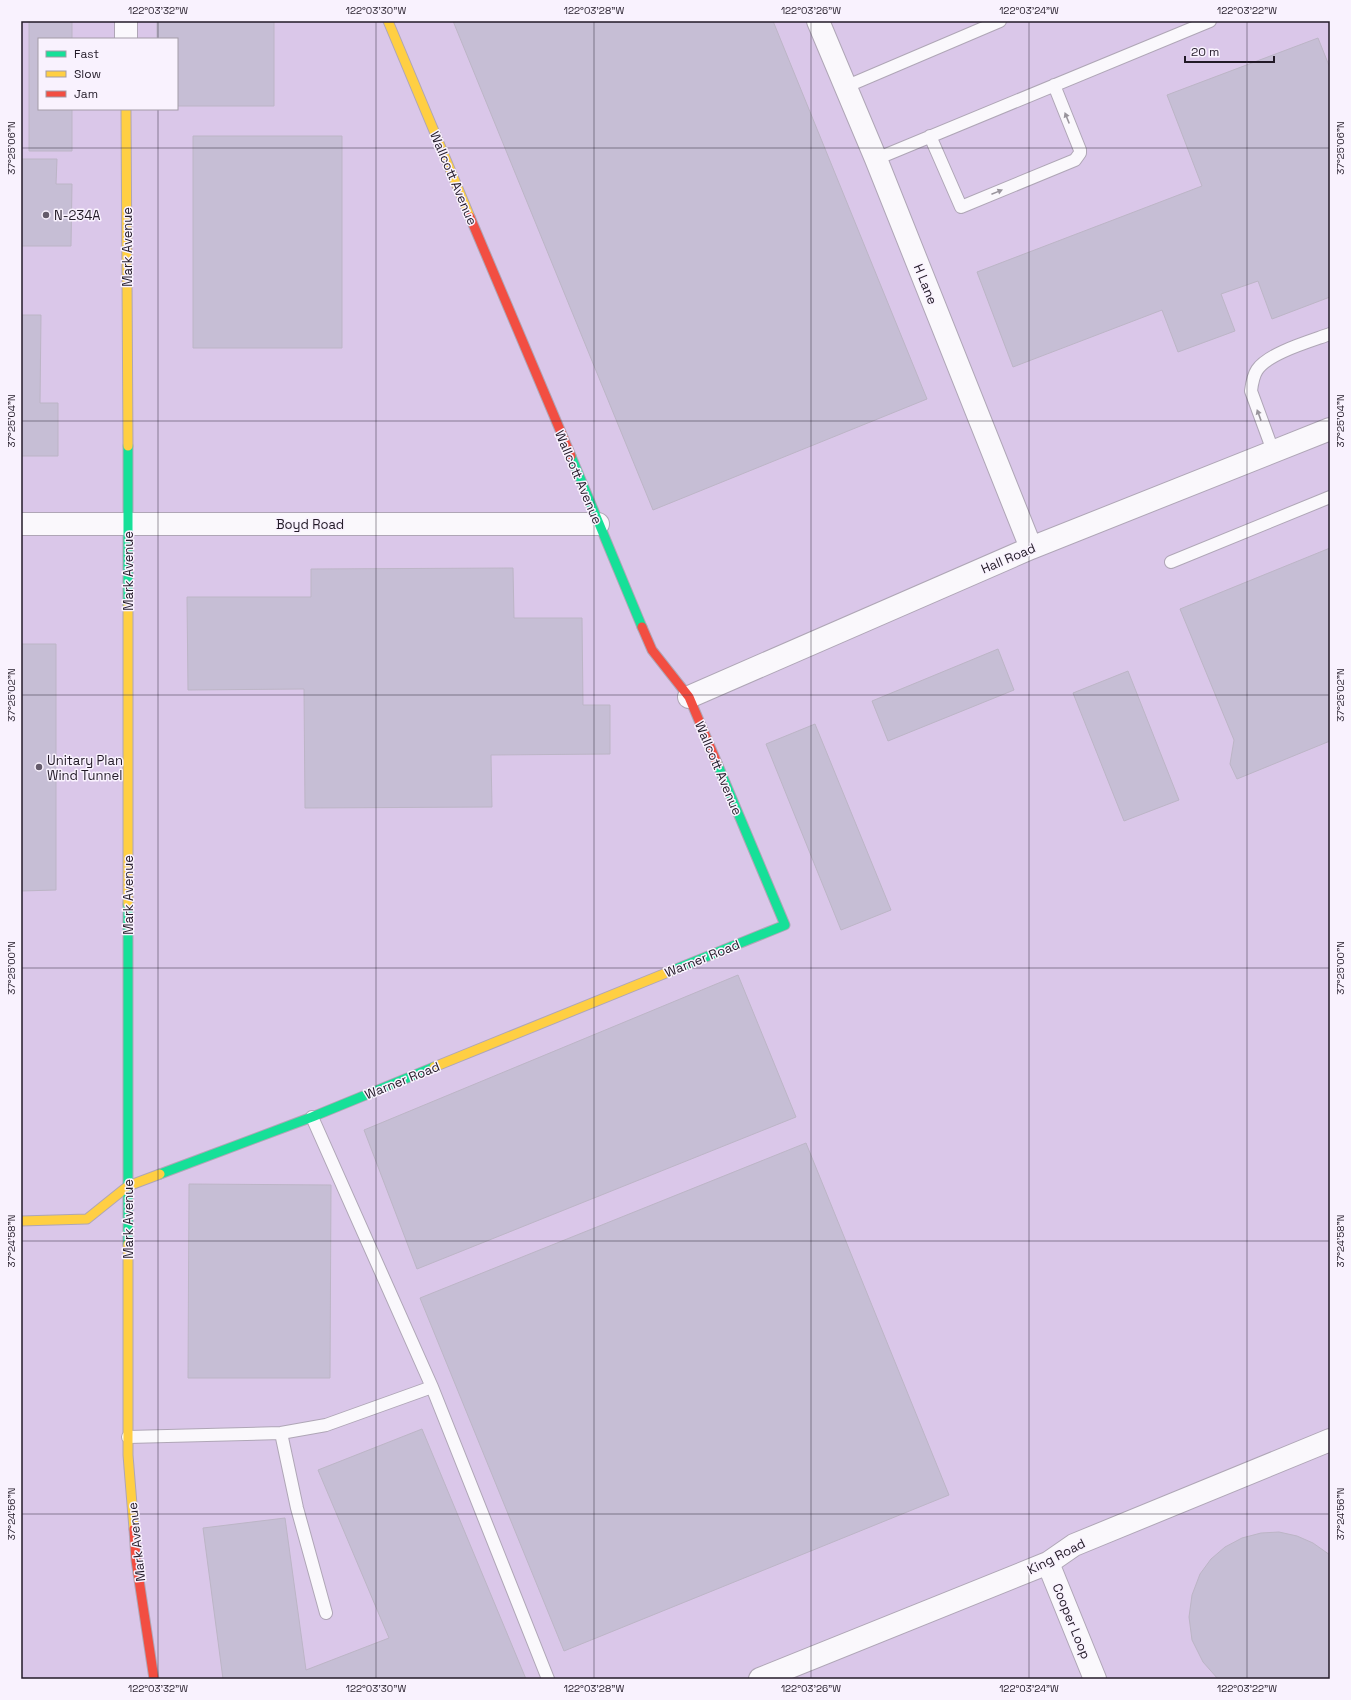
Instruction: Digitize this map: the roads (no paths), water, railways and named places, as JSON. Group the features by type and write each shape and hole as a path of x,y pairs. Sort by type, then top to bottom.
{"street":[{"path":"126,21 126,38"},
{"name":"Wallcott Avenue","path":"388,21 652,650 689,697 784,925"},
{"name":"H Lane","path":"818,21 876,159 1031,548"},
{"name":"Mark Avenue","path":"126,110 128,524 128,1455 136,1560 154,1679"},
{"name":"Hall Road","path":"689,697 1031,548 1330,429"},
{"name":"Boyd Road","path":"21,524 598,524"},
{"name":"Warner Road","path":"21,1221 87,1219 128,1186 312,1117 784,925"},
{"name":"King Road","path":"760,1679 1048,1563 1074,1545 1330,1440"},
{"name":"Cooper Loop","path":"1048,1563 1096,1679"}],"lane":[{"path":"845,87 1000,21"},
{"path":"876,159 1210,21"},
{"path":"930,136 961,207 1075,160 1078,157 1080,153 1079,147 1054,85"},
{"path":"1272,451 1251,391 1252,381 1256,370 1264,362 1276,355 1330,334"},
{"path":"1171,562 1330,497"},
{"path":"312,1117 432,1387 548,1679"},
{"path":"128,1437 281,1433 326,1425 432,1387"},
{"path":"281,1433 297,1508 326,1613"}],"place":[{"name":"N-234A","path":"46,215"},
{"name":"Unitary Plan Wind Tunnel","path":"39,767"}]}
